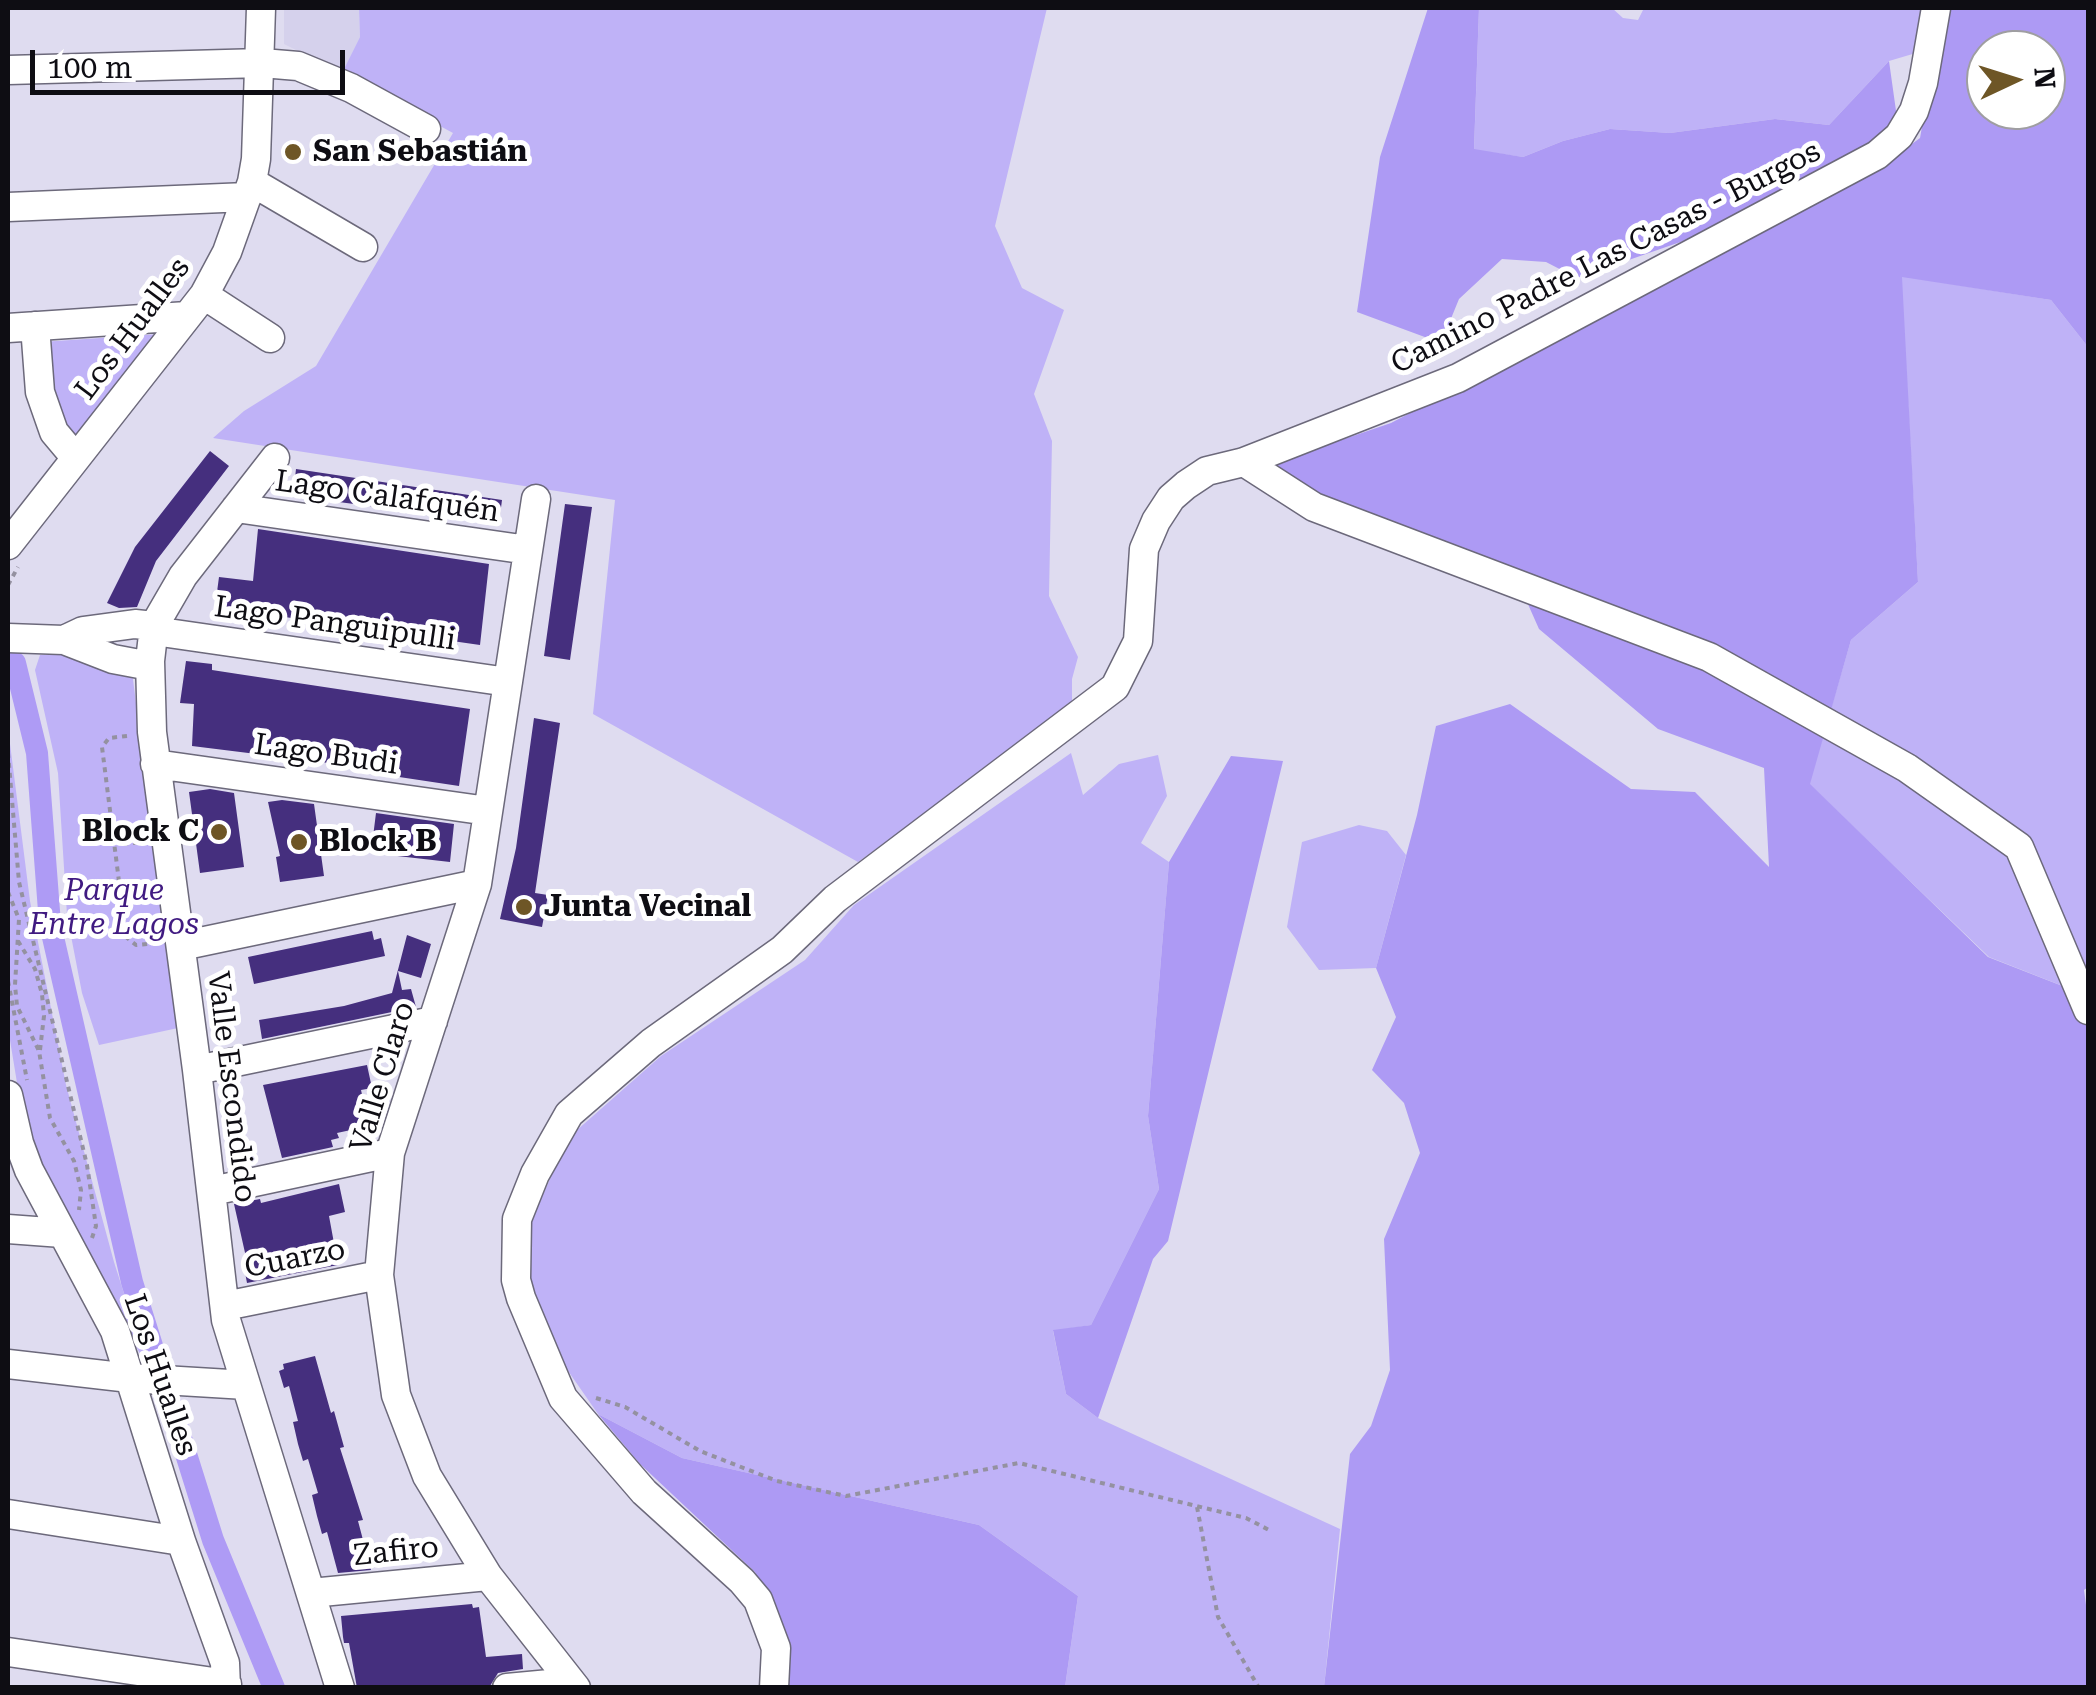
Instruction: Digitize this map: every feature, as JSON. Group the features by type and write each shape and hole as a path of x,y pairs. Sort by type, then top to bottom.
{"street":[{"name":"Los Hualles","path":"8,546 196,306 228,252 250,190 262,63 261,8"},
{"name":"Camino Padre Las Casas - Burgos","path":"774,1688 776,1648 758,1600 644,1492 563,1398 521,1298 516,1254 518,1219 529,1189 570,1114 651,1043 782,950 834,899 1115,688 1138,641 1144,549 1171,498 1207,471 1244,462 1458,378 1877,154 1899,136 1914,112 1936,8"},
{"path":"8,70 262,63 315,71 426,129"},
{"path":"8,207 250,190 363,247"},
{"path":"76,457 54,432 21,327 196,306 270,338"},
{"name":"Valle Escondido","path":"275,458 182,576 154,628 150,666 155,764 170,944 197,1070 224,1306 340,1688"},
{"path":"1244,462 1314,507 1709,658 1907,768 2019,847 2088,1010"},
{"name":"Valle Claro","path":"536,500 477,884 390,1153 378,1275 396,1395 427,1476 488,1576 574,1685"},
{"name":"Lago Calafquén","path":"236,508 528,550"},
{"name":"Lago Panguipulli","path":"64,640 83,630 134,624 508,682"},
{"path":"10,638 64,640 112,659 150,666"},
{"name":"Lago Budi","path":"155,764 488,812"},
{"path":"170,944 477,884"},
{"path":"197,1070 433,1021"},
{"name":"Los Hualles","path":"8,1101 29,1170 115,1330 153,1380 181,1541 226,1663 226,1686"},
{"path":"212,1192 390,1153"},
{"path":"8,1229 68,1244"},
{"name":"Cuarzo","path":"224,1306 378,1275"},
{"path":"8,1364 153,1380 246,1385"},
{"path":"8,1514 181,1541"},
{"name":"Zafiro","path":"311,1593 488,1576"},
{"path":"8,1652 226,1686"},
{"path":"507,1688 574,1685"}],"path":[{"path":"132,735 110,738 102,748 126,937 136,945 170,944"},
{"path":"8,753 19,882 87,1165 96,1226 92,1238 68,1244 82,1200 81,1190 74,1162 50,1118 40,1051 18,1006 19,920 8,892"},
{"path":"113,836 123,844 143,842"},
{"path":"116,856 123,844"},
{"path":"18,940 36,969 42,994 44,1028 40,1051"},
{"path":"558,1387 625,1406 700,1451 777,1481 846,1496 1019,1463 1246,1518 1272,1530"},
{"path":"1198,1506 1218,1617 1258,1688"}],"shaded area":[{"path":"284,8 359,8 360,37 342,73 284,44"},
{"path":"1428,8 1479,8 1474,149 1523,157 1610,129 1670,133 1775,119 1829,125 1889,61 1897,118 1882,138 1712,231 1577,278 1546,262 1502,259 1459,299 1441,343 1357,312 1380,157"},
{"path":"1943,8 2088,8 2088,347 2051,300 1902,277 1918,582 1851,640 1810,784 1988,957 2088,996 2088,1587 2084,1590 2088,1687 1324,1687 1350,1454 1371,1426 1390,1370 1384,1239 1420,1153 1404,1103 1372,1070 1396,1017 1376,968 1436,726 1510,704 1631,789 1695,792 1769,867 1764,768 1658,729 1539,629 1527,602 1318,500 1268,465 1391,423 1885,164 1920,138"},
{"path":"1231,756 1283,761 1168,1241 1153,1259 1098,1418 1066,1394 1053,1330 1091,1325 1159,1189 1148,1116 1169,862"},
{"path":"598,1414 682,1458 979,1525 1078,1596 1065,1687 785,1687 782,1623 755,1572 640,1464"}],"green space":[{"path":"359,8 1047,8 995,226 1022,288 1064,310 1034,394 1052,441 1049,596 1078,657 1072,679 1072,707 858,862 593,714 615,500 213,438 244,411 316,366 453,133 342,73 360,37"},
{"path":"1479,8 1612,8 1623,18 1638,20 1644,8 1923,8 1916,53 1889,61 1829,125 1775,119 1670,133 1610,129 1523,157 1474,150"},
{"path":"1901,276 2051,300 2088,347 2088,996 1989,957 1809,784 1851,640 1918,582"},
{"path":"160,334 73,444 64,434 42,342"},
{"name":"Parque Entre Lagos","path":"67,652 132,672 178,1028 99,1045 82,993 67,915 58,773 35,670 40,655"},
{"path":"8,728 30,901 66,1085 148,1369 36,1156 19,1095 8,1028"},
{"path":"1071,753 1083,795 1119,764 1158,755 1167,796 1141,843 1169,862 1148,1116 1159,1189 1091,1325 1053,1331 1066,1394 1098,1418 1340,1529 1324,1687 1065,1687 1078,1596 979,1525 682,1458 598,1414 557,1355 530,1280 531,1222 568,1138 661,1056 805,960 854,905"},
{"path":"1359,825 1387,831 1406,855 1376,968 1319,970 1287,927 1302,842"}],"building":[{"path":"210,451 229,466 156,561 137,607 119,608 107,603 135,547"},
{"path":"296,469 502,500 499,523 293,496"},
{"path":"565,504 592,507 570,660 544,656"},
{"path":"258,529 489,564 480,645 215,607 219,577 253,581"},
{"path":"186,661 212,664 212,670 470,709 459,786 353,770 353,766 192,746 194,704 180,703"},
{"path":"534,718 560,723 535,893 548,895 542,927 500,919 516,848"},
{"name":"Block C","path":"210,789 234,793 244,867 200,873 189,792"},
{"name":"Block B","path":"268,802 314,804 324,876 280,882 276,857 280,856"},
{"path":"376,813 454,824 450,862 371,853"},
{"path":"372,931 374,940 381,938 385,956 254,984 248,957"},
{"path":"407,935 431,944 421,978 398,971 402,990 411,989 416,1007 262,1039 259,1020 344,1006 392,993"},
{"path":"367,1065 372,1088 361,1090 367,1117 358,1119 360,1128 337,1133 339,1138 331,1140 333,1147 282,1158 263,1085"},
{"path":"339,1184 345,1212 329,1216 338,1265 247,1283 244,1267 248,1266 234,1204 260,1199 261,1203"},
{"path":"315,1356 344,1447 340,1448 363,1520 358,1521 371,1570 338,1573 327,1532 322,1534 317,1516 312,1495 318,1493 308,1459 303,1461 298,1444 293,1422 298,1421 289,1386 284,1388 279,1371 284,1369 283,1364"},
{"path":"472,1604 473,1608 479,1607 486,1657 522,1654 523,1669 498,1673 490,1686 357,1688 341,1616"}],"waterway":[{"path":"15,663 37,753 50,924 132,1282 213,1540 274,1688"}],"place":[{"name":"San Sebastián","path":"293,152"},
{"name":"Block C","path":"219,832"},
{"name":"Block B","path":"299,842"},
{"name":"Junta Vecinal","path":"524,907"}]}
